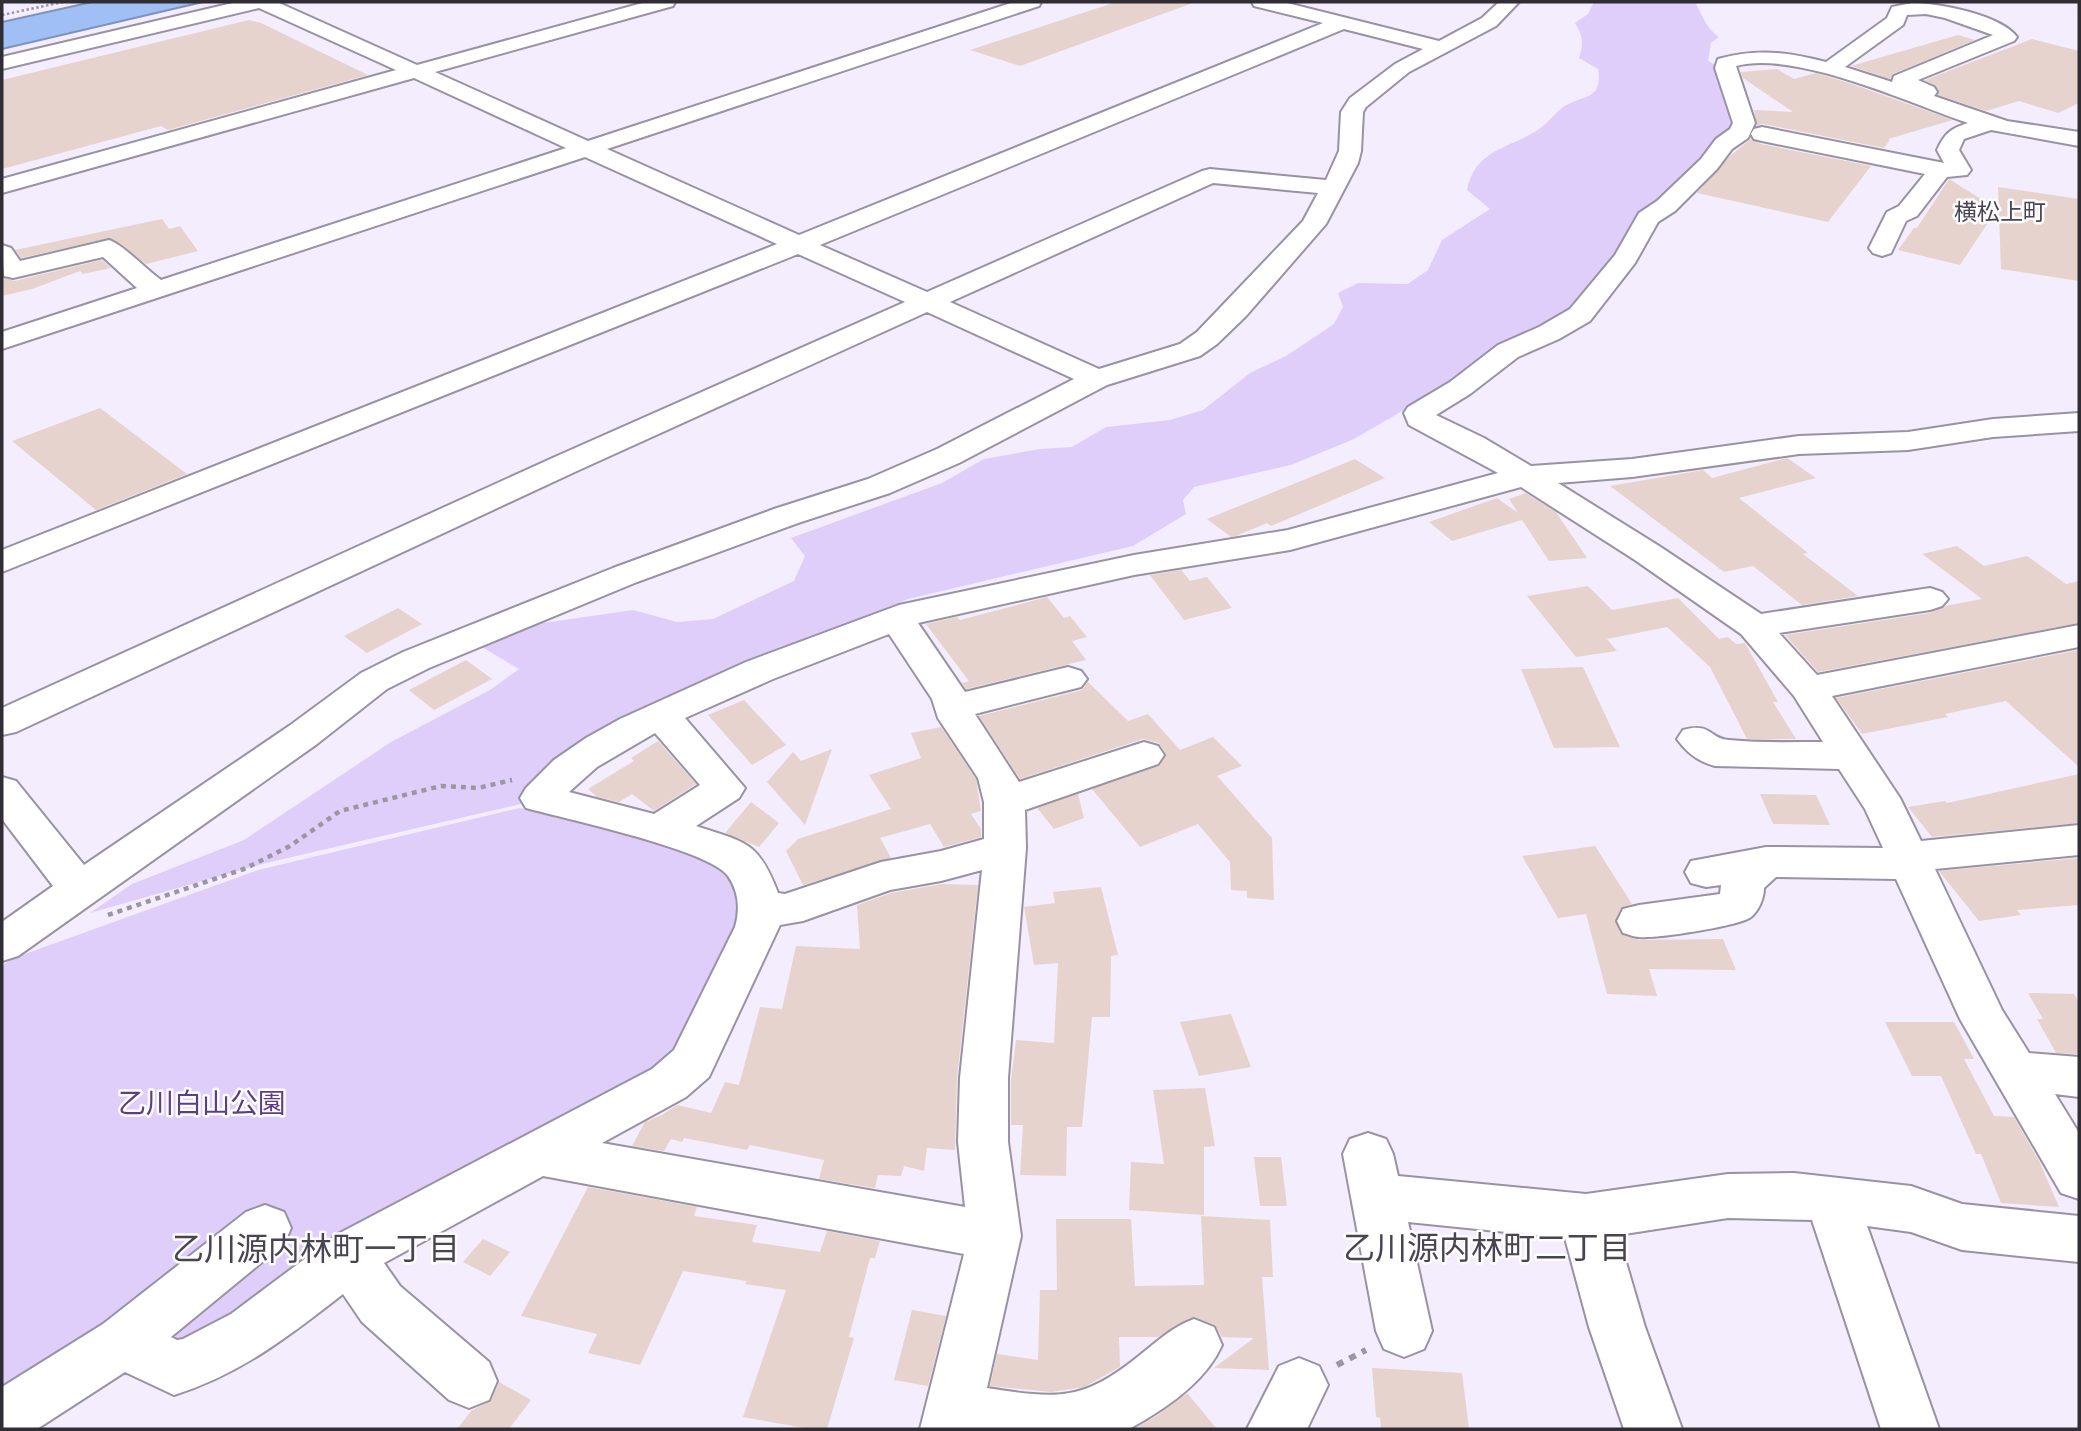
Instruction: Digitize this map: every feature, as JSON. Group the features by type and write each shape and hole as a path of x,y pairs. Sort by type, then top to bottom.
{"street":[{"path":"2,63 261,2 1097,379"},
{"path":"2,186 666,2"},
{"path":"2,341 1032,2"},
{"path":"1261,2 1444,48"},
{"path":"2,944 91,903 373,681 416,660 625,575 786,516 879,486 948,456 1097,379 1190,350 1207,338 1314,224 1350,151 1352,112 1358,103 1402,68 1489,22 1510,2"},
{"path":"1831,68 1896,21 1899,11 1919,8 1946,11 2002,32 2007,37 1901,80 1971,109 1995,124"},
{"path":"2,562 797,245 1341,23"},
{"path":"2079,139 2048,136 1995,124 1831,68 1765,58 1738,58 1725,63 1737,96 1736,108 1744,123 1740,133 1724,144 1709,164 1666,206 1648,218 1626,258 1580,315 1549,333 1508,351 1460,388 1419,414 1420,419 1473,445 1647,553 1754,626 1808,689 1885,808 1983,1019 2079,1177"},
{"path":"1762,134 1940,170 1959,170 1948,150 1944,133 1995,124"},
{"path":"1882,247 1896,217 1908,211 1940,170"},
{"path":"2,723 1210,176 1287,185 1333,187"},
{"path":"2,253 13,270 109,248 127,267 156,290"},
{"path":"123,1342 174,1368 194,1362 251,1332 349,1257 669,1083 692,1063 757,928 762,908 747,868 731,854 659,830 540,798 550,785 586,755 723,685 877,624 1133,565 1290,540 1525,476 1632,468 1799,445 1908,441 1993,428 2079,422"},
{"path":"1754,626 1930,599"},
{"path":"897,619 951,699 957,718 998,778 1004,802 1005,848 984,1079 983,1142 995,1236 951,1420 1046,1422 1091,1418 1149,1386 1194,1345"},
{"path":"1808,689 2079,636"},
{"path":"954,707 1068,679"},
{"path":"659,830 725,788 660,715"},
{"path":"1698,739 1715,753 1852,756"},
{"path":"1004,802 1144,755"},
{"path":"2,791 91,903"},
{"path":"1706,872 1766,862 1909,860 2079,840"},
{"path":"762,908 787,910 881,877 941,866 1005,848"},
{"path":"1639,921 1728,911 1738,905 1743,896 1742,883 1766,862"},
{"path":"2017,1071 2079,1077"},
{"path":"537,1153 995,1236"},
{"path":"1404,1331 1372,1175 1586,1217 1728,1196 1794,1195 1911,1209 1962,1227 2079,1239"},
{"path":"1831,1199 1910,1429"},
{"path":"1586,1217 1617,1326 1653,1429"},
{"path":"2,1419 123,1342 265,1228"},
{"path":"349,1257 380,1304 469,1381"}],"path":[{"path":"2,15 64,2"},
{"path":"91,903 244,869 290,846 340,811 441,786 478,788 520,778"},
{"path":"1287,1407 1404,1331"}],"green space":[{"path":"1594,2 1701,2 1696,4 1701,14 1719,37 1711,43 1708,61 1718,66 1735,122 1730,132 1706,151 1660,202 1616,260 1557,321 1354,439 1291,465 1194,487 1183,500 1186,514 1133,546 908,599 621,724 537,781 521,804 266,863 90,913 132,884 244,840 391,742 490,690 519,669 477,644 536,624 633,610 677,622 713,619 794,581 805,556 791,538 942,483 984,459 1040,449 1072,447 1106,427 1170,420 1203,410 1250,373 1286,356 1334,324 1343,307 1338,293 1358,283 1408,284 1428,270 1442,240 1490,209 1467,190 1478,165 1496,151 1539,129 1563,107 1590,95 1597,87 1598,69 1579,58 1582,40 1575,23 1588,14"},
{"name":"乙川白山公園","path":"520,808 668,845 720,862 730,874 746,921 677,1059 188,1349 123,1319 2,1392 2,966 11,959 258,870"}],"water":[{"path":"92,2 203,2 2,49 2,22"}],"building":[{"path":"1116,2 1190,4 1020,66 970,50"},
{"path":"249,20 261,23 368,75 168,130 161,126 2,169 2,80"},
{"path":"1958,35 1975,40 1893,74 1890,79 1851,66"},
{"path":"2032,39 2079,51 2079,103 2058,113 2019,101 1986,111 1938,95 1936,86 1925,80"},
{"path":"1777,69 1794,79 1816,73 1953,120 1888,139 1890,140 1884,148 1763,124 1757,126 1754,110 1793,112 1743,78 1741,72"},
{"path":"1751,139 1761,144 1871,166 1828,222 1697,193 1731,155"},
{"path":"1949,179 1997,209 1960,265 1898,250 1914,228 1917,228"},
{"path":"1998,187 2079,199 2079,281 2001,269"},
{"path":"162,219 169,229 180,226 198,251 146,264 110,238 21,258 15,250"},
{"path":"102,260 111,268 83,274 80,271 32,289 2,296 2,277 14,281"},
{"path":"100,408 187,474 96,510 12,441"},
{"path":"1787,458 1816,478 1739,498 1808,553 1803,554 1858,596 1802,605 1753,566 1724,572 1610,486 1703,470 1712,478"},
{"path":"1355,459 1385,478 1271,526 1267,523 1236,536 1231,537 1207,519"},
{"path":"1526,493 1556,512 1587,558 1549,561 1522,520 1452,541 1429,522 1497,498 1518,513 1509,499"},
{"path":"1957,546 1984,566 2027,556 2066,584 2079,581 2079,623 1818,672 1785,635 1930,613 1945,606 1982,599 1922,554"},
{"path":"1181,570 1190,581 1207,577 1232,608 1184,620 1150,575"},
{"path":"1588,586 1612,610 1678,598 1719,639 1728,637 1736,644 1745,643 1778,702 1773,702 1796,739 1747,739 1710,667 1667,627 1607,639 1617,651 1576,657 1527,596"},
{"path":"1047,597 1064,618 1070,616 1087,637 1072,641 1086,660 966,689 962,683 969,681 926,624 957,617 960,620"},
{"path":"398,608 422,624 367,653 344,636"},
{"path":"2079,650 2079,767 2006,701 1945,714 1948,717 1862,734 1836,698"},
{"path":"466,660 492,679 434,710 409,690"},
{"path":"1583,667 1620,747 1554,748 1521,669"},
{"path":"1088,682 1128,721 1148,714 1180,750 1213,737 1242,766 1217,776 1272,838 1274,900 1247,898 1247,891 1231,890 1230,862 1198,824 1140,847 1092,789 1159,766 1166,754 1159,743 1143,739 1020,779 979,716 1082,690"},
{"path":"744,700 786,745 752,765 708,715"},
{"path":"941,727 976,779 981,811 971,814 981,829 981,837 944,847 930,824 880,838 891,858 803,885 786,851 798,839 891,809 869,775 921,758 911,733"},
{"path":"658,741 696,784 654,811 632,794 619,802 597,797 588,789 634,761 631,758"},
{"path":"832,749 805,825 767,782 793,752 801,761"},
{"path":"2079,774 2079,823 1932,837 1908,807 1945,801 1947,803"},
{"path":"1078,794 1084,818 1054,829 1037,808"},
{"path":"1760,794 1816,795 1830,825 1773,824"},
{"path":"751,802 779,823 759,847 725,833"},
{"path":"1595,846 1632,904 1621,908 1615,920 1621,934 1639,940 1723,939 1736,970 1649,969 1657,996 1607,994 1586,914 1558,918 1522,856"},
{"path":"2079,858 2079,905 2017,910 2021,915 1979,921 1939,871"},
{"path":"942,884 978,885 957,1078 955,1150 927,1148 924,1171 904,1166 901,1176 878,1175 875,1188 819,1179 824,1160 750,1145 747,1150 684,1138 682,1142 671,1139 664,1151 632,1146 645,1122 677,1105 711,1113 725,1082 739,1085 760,1007 782,1009 796,946 860,949 857,905 891,893"},
{"path":"1101,887 1118,955 1111,956 1110,1017 1092,1017 1082,1127 1067,1127 1066,1176 1020,1175 1023,1125 1011,1125 1011,1080 1016,1040 1054,1043 1058,963 1034,965 1024,907 1055,903 1053,892"},
{"path":"2028,993 2074,994 2079,1003 2079,1054 2056,1053 2037,1019 2043,1019"},
{"path":"1231,1014 1251,1067 1199,1076 1180,1022"},
{"path":"1885,1022 1954,1022 1974,1059 1964,1059 1994,1116 2014,1117 2040,1163 2059,1207 2001,1203 1981,1154 1976,1154 1941,1076 1912,1076"},
{"path":"1205,1088 1215,1146 1204,1147 1204,1215 1129,1210 1131,1162 1164,1164 1153,1090"},
{"path":"1254,1157 1281,1157 1287,1206 1260,1206"},
{"path":"588,1187 697,1207 694,1216 757,1225 752,1242 820,1252 827,1231 880,1241 875,1258 870,1258 849,1337 854,1338 827,1429 810,1429 743,1417 786,1290 683,1271 640,1365 588,1353 597,1334 521,1316"},
{"path":"1201,1216 1270,1220 1273,1277 1262,1277 1269,1370 1214,1368 1254,1338 1222,1337 1215,1325 1193,1317 1158,1337 1119,1337 1120,1367 1084,1387 1051,1392 990,1386 997,1354 1038,1360 1040,1290 1057,1290 1056,1219 1131,1219 1135,1286 1204,1285"},
{"path":"483,1239 510,1252 490,1276 463,1262"},
{"path":"912,1310 946,1316 928,1386 894,1380"},
{"path":"1372,1368 1462,1373 1469,1429 1381,1429 1380,1418 1376,1417"},
{"path":"499,1382 531,1400 509,1429 457,1429 472,1410 491,1401"},
{"path":"1187,1393 1217,1429 1134,1429 1158,1415"}],"district":[{"name":"横松上町","path":"2000,212"},
{"name":"乙川源内林町二丁目","path":"1487,1247"},
{"name":"乙川源内林町一丁目","path":"316,1248"}]}
